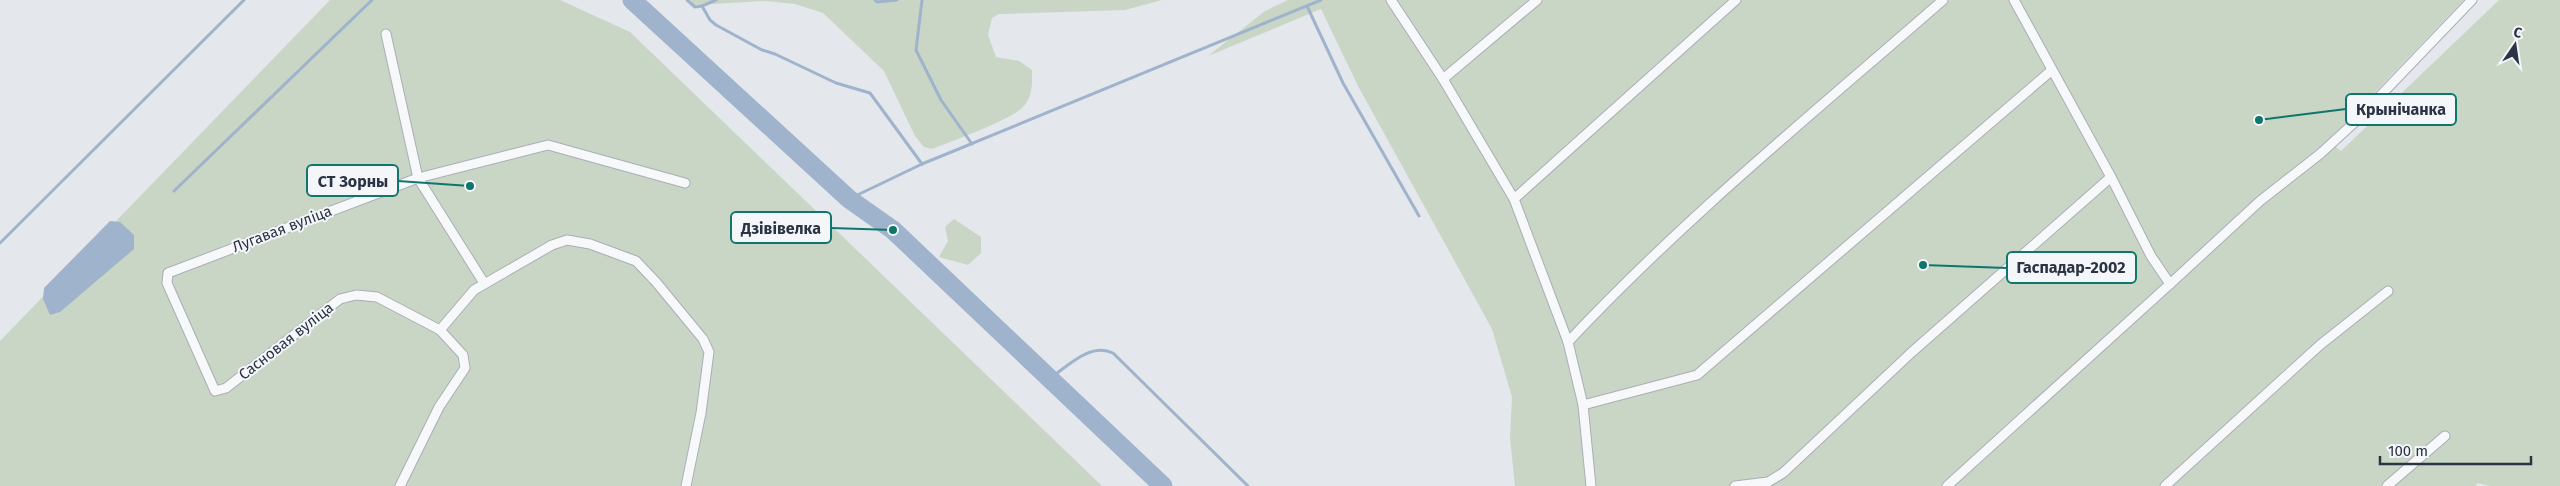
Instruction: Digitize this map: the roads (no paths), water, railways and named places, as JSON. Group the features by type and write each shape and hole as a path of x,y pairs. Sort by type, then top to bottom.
{"street":[{"path":"1390,0 1443,79 1514,199 1568,342 1583,406 1591,486"},
{"path":"1443,79 1537,0"},
{"path":"1514,199 1736,0"},
{"path":"1568,342 1605,303 1753,165 1943,0"},
{"path":"2014,0 2111,177 2151,256 2170,284"},
{"path":"1947,486 2260,201 2320,154 2355,122 2472,0"},
{"path":"386,34 418,178 484,284"},
{"path":"1583,406 1697,375 2052,70"},
{"name":"Лугавая вуліца","path":"215,391 167,283 168,273 418,178 548,145 684,183"},
{"path":"1735,486 1767,484 1783,473 1912,352 2111,177"},
{"path":"440,330 474,290 552,245 567,240 590,244 636,261 703,339 709,352 701,413 686,486"},
{"path":"2165,486 2320,345 2388,291"},
{"name":"Сасновая вуліца","path":"215,391 226,388 340,299 356,295 377,297 440,330 464,355 464,368 439,407 400,486"},
{"path":"2388,486 2445,436"}],"water":[{"path":"110,221 120,222 134,235 134,249 60,312 50,315 43,299 44,288"}],"waterway":[{"path":"0,243 244,0"},
{"path":"174,191 372,0"},
{"path":"632,0 849,199 893,230 1163,486"},
{"path":"687,0 695,7 702,6 710,20 716,25 762,50 775,54 836,83 870,93 922,164"},
{"path":"702,6 716,0"},
{"path":"875,0 877,2 897,0"},
{"path":"922,0 916,50 941,100 972,144"},
{"path":"849,199 922,164 1321,0"},
{"path":"1307,6 1343,83 1419,216"},
{"path":"1049,379 1087,353 1104,350 1113,353 1248,486"}],"place":[{"name":"Крынічанка","path":"2259,120"},
{"name":"СТ Зорны","path":"470,186"},
{"name":"Дзівівелка","path":"893,230"},
{"name":"Гаспадар-2002","path":"1923,265"}]}
